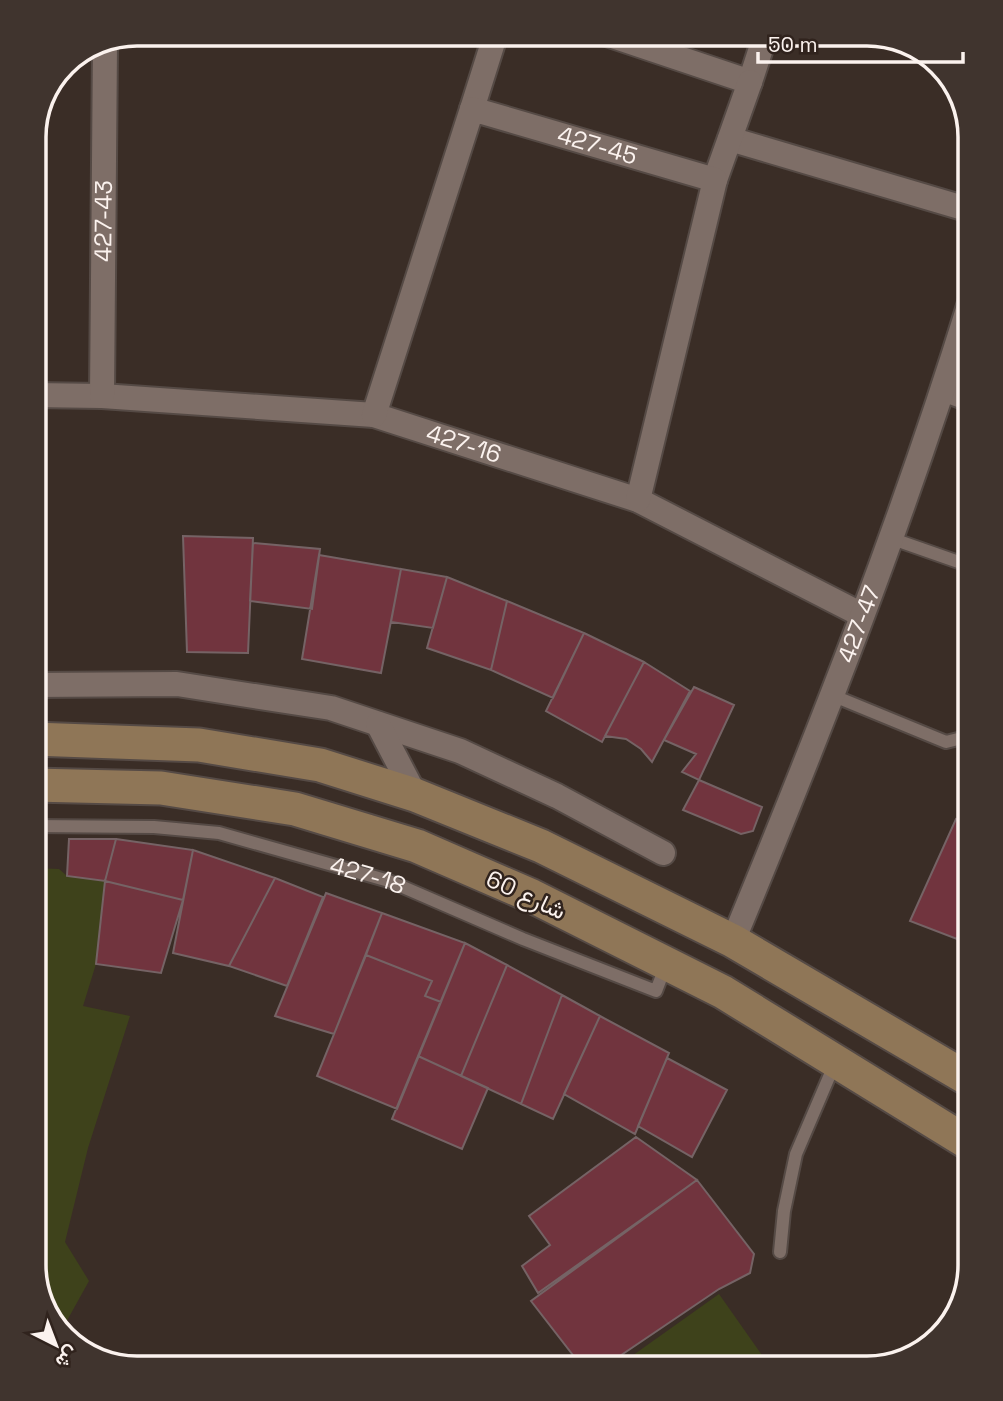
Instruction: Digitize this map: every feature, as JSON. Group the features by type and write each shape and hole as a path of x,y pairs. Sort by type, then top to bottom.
{"street":[{"path":"374,415 492,46"},
{"path":"643,46 750,82"},
{"path":"638,500 715,180 762,46"},
{"name":"427-43","path":"102,396 106,51"},
{"name":"427-45","path":"472,109 715,180"},
{"path":"730,139 958,206"},
{"name":"427-47","path":"733,941 834,696 958,341"},
{"path":"943,389 958,395"},
{"name":"427-16","path":"46,395 102,396 374,415 638,500 862,615"},
{"path":"46,685 177,684 331,708 460,751 557,796 663,853"},
{"path":"379,724 415,795"},
{"name":"شارع 60","path":"46,739 199,745 320,765 415,795 541,846 733,941 958,1073"},
{"name":"شارع 60","path":"46,785 161,788 295,809 417,846 532,896 723,992 958,1136"}],"lane":[{"path":"890,538 958,562"},
{"path":"834,696 946,742 958,739"},
{"name":"427-18","path":"46,827 154,827 219,833 389,881 523,939 656,991 667,963"},
{"path":"780,1252 784,1211 796,1154 836,1059"}],"green space":[{"path":"46,868 59,869 67,876 105,881 183,900 161,973 96,964 83,1006 130,1016 88,1148 65,1242 89,1281 73,1310 58,1310 46,1276"},
{"path":"719,1294 762,1356 632,1356"}],"building":[{"path":"183,536 253,538 248,653 187,652"},
{"path":"253,543 320,549 312,609 250,601"},
{"path":"319,555 401,569 381,673 302,659"},
{"path":"401,569 447,577 433,628 391,622"},
{"path":"447,577 507,601 491,670 427,648"},
{"path":"507,601 584,633 553,698 491,670"},
{"path":"584,633 644,662 602,742 546,711"},
{"path":"644,662 690,691 652,762 641,749 626,739 605,736"},
{"path":"694,687 734,705 699,780 682,772 696,754 664,740"},
{"path":"699,780 762,807 753,831 741,834 683,810"},
{"path":"956,819 958,820 957,939 910,921"},
{"path":"69,839 116,839 105,881 67,876"},
{"path":"116,839 193,850 183,900 105,881"},
{"path":"193,850 275,878 229,966 173,953"},
{"path":"275,878 323,897 287,986 229,966"},
{"path":"105,881 183,900 161,973 96,964"},
{"path":"326,893 382,913 334,1034 275,1016"},
{"path":"382,913 465,943 441,1002 425,996 432,981 366,955"},
{"path":"465,943 507,965 461,1076 418,1056"},
{"path":"366,955 432,981 425,996 441,1002 397,1109 317,1076"},
{"path":"507,965 562,995 521,1104 461,1076"},
{"path":"562,995 600,1016 553,1119 521,1104"},
{"path":"600,1016 669,1053 635,1134 564,1094"},
{"path":"418,1056 488,1088 462,1149 392,1119"},
{"path":"667,1058 727,1090 692,1157 638,1126"},
{"path":"636,1137 697,1180 538,1293 522,1266 550,1245 529,1216"},
{"path":"697,1180 754,1254 750,1273 719,1289 620,1356 573,1356 531,1301"}]}
